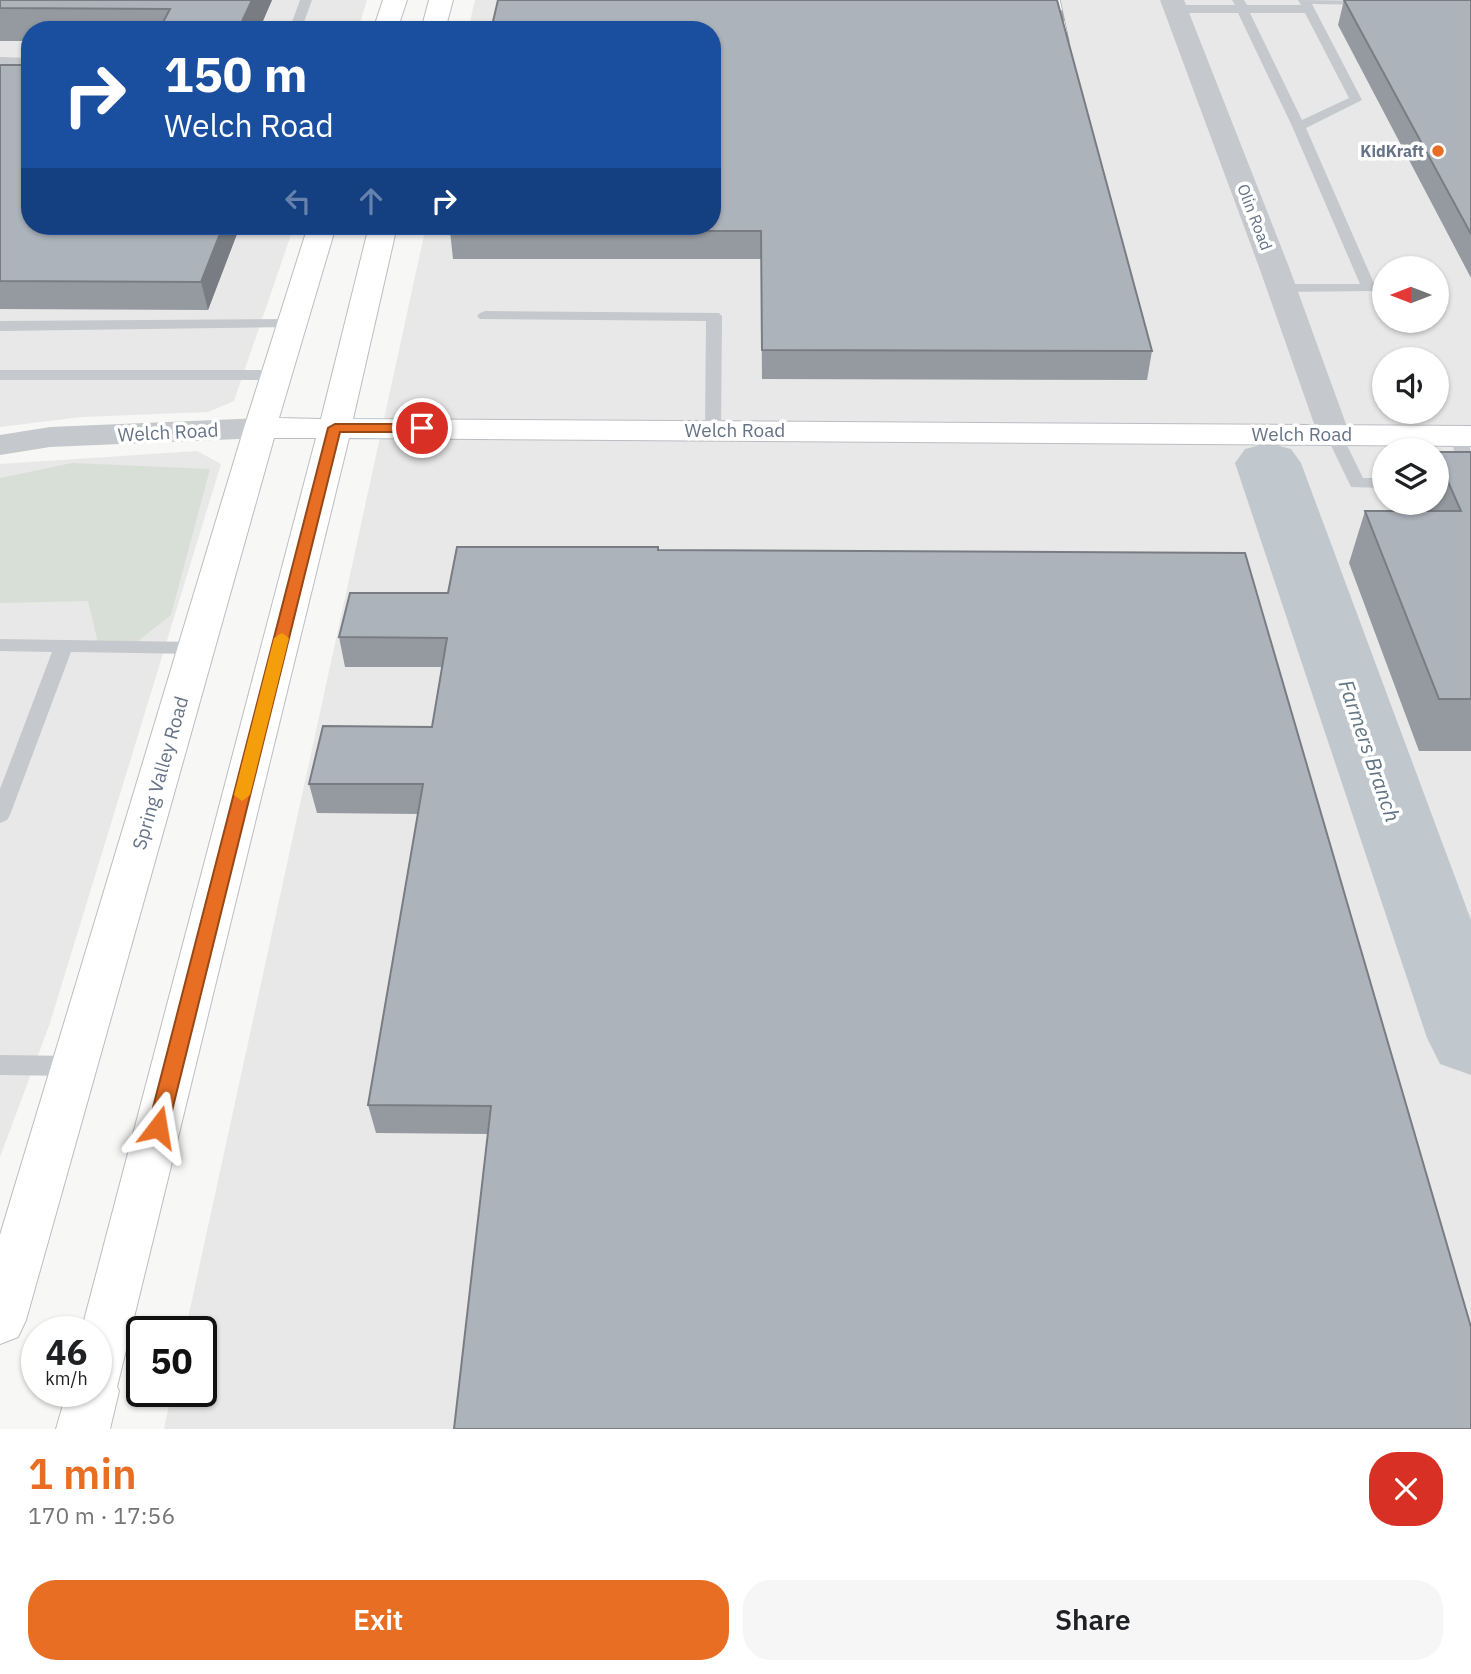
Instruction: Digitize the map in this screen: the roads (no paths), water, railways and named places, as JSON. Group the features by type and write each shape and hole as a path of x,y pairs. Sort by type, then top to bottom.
{"main road":[{"path":"388,21 395,0"},
{"path":"435,21 441,0"},
{"name":"Spring Valley Road","path":"0,1320 319,235"},
{"path":"111,1316 335,428 381,235"},
{"name":"Welch Road","path":"261,428 1465,436"},
{"path":"83,1429 89,1407"}],"street":[{"name":"Olin Road","path":"1174,5 1282,288 1334,435"},
{"name":"Welch Road","path":"0,445 50,437 261,428"}],"lane":[{"path":"298,21 306,0"},
{"path":"1174,5 1388,1"},
{"path":"1299,126 1356,100 1306,3"},
{"path":"1240,5 1299,126 1370,288 1282,288"},
{"path":"0,61 21,62"},
{"path":"485,316 714,316 713,430"},
{"path":"0,326 292,324"},
{"path":"0,375 276,375"},
{"path":"1334,435 1357,483 1372,483"},
{"path":"1449,482 1471,481 1465,436"},
{"path":"0,645 196,648"},
{"path":"0,816 64,646"},
{"path":"0,1065 74,1066"}],"waterway":[{"name":"Farmers Branch","path":"1268,463 1471,1038"}],"railway":[{"path":"1058,0 1067,41"}],"place":[{"name":"KidKraft","path":"1438,151"}]}
